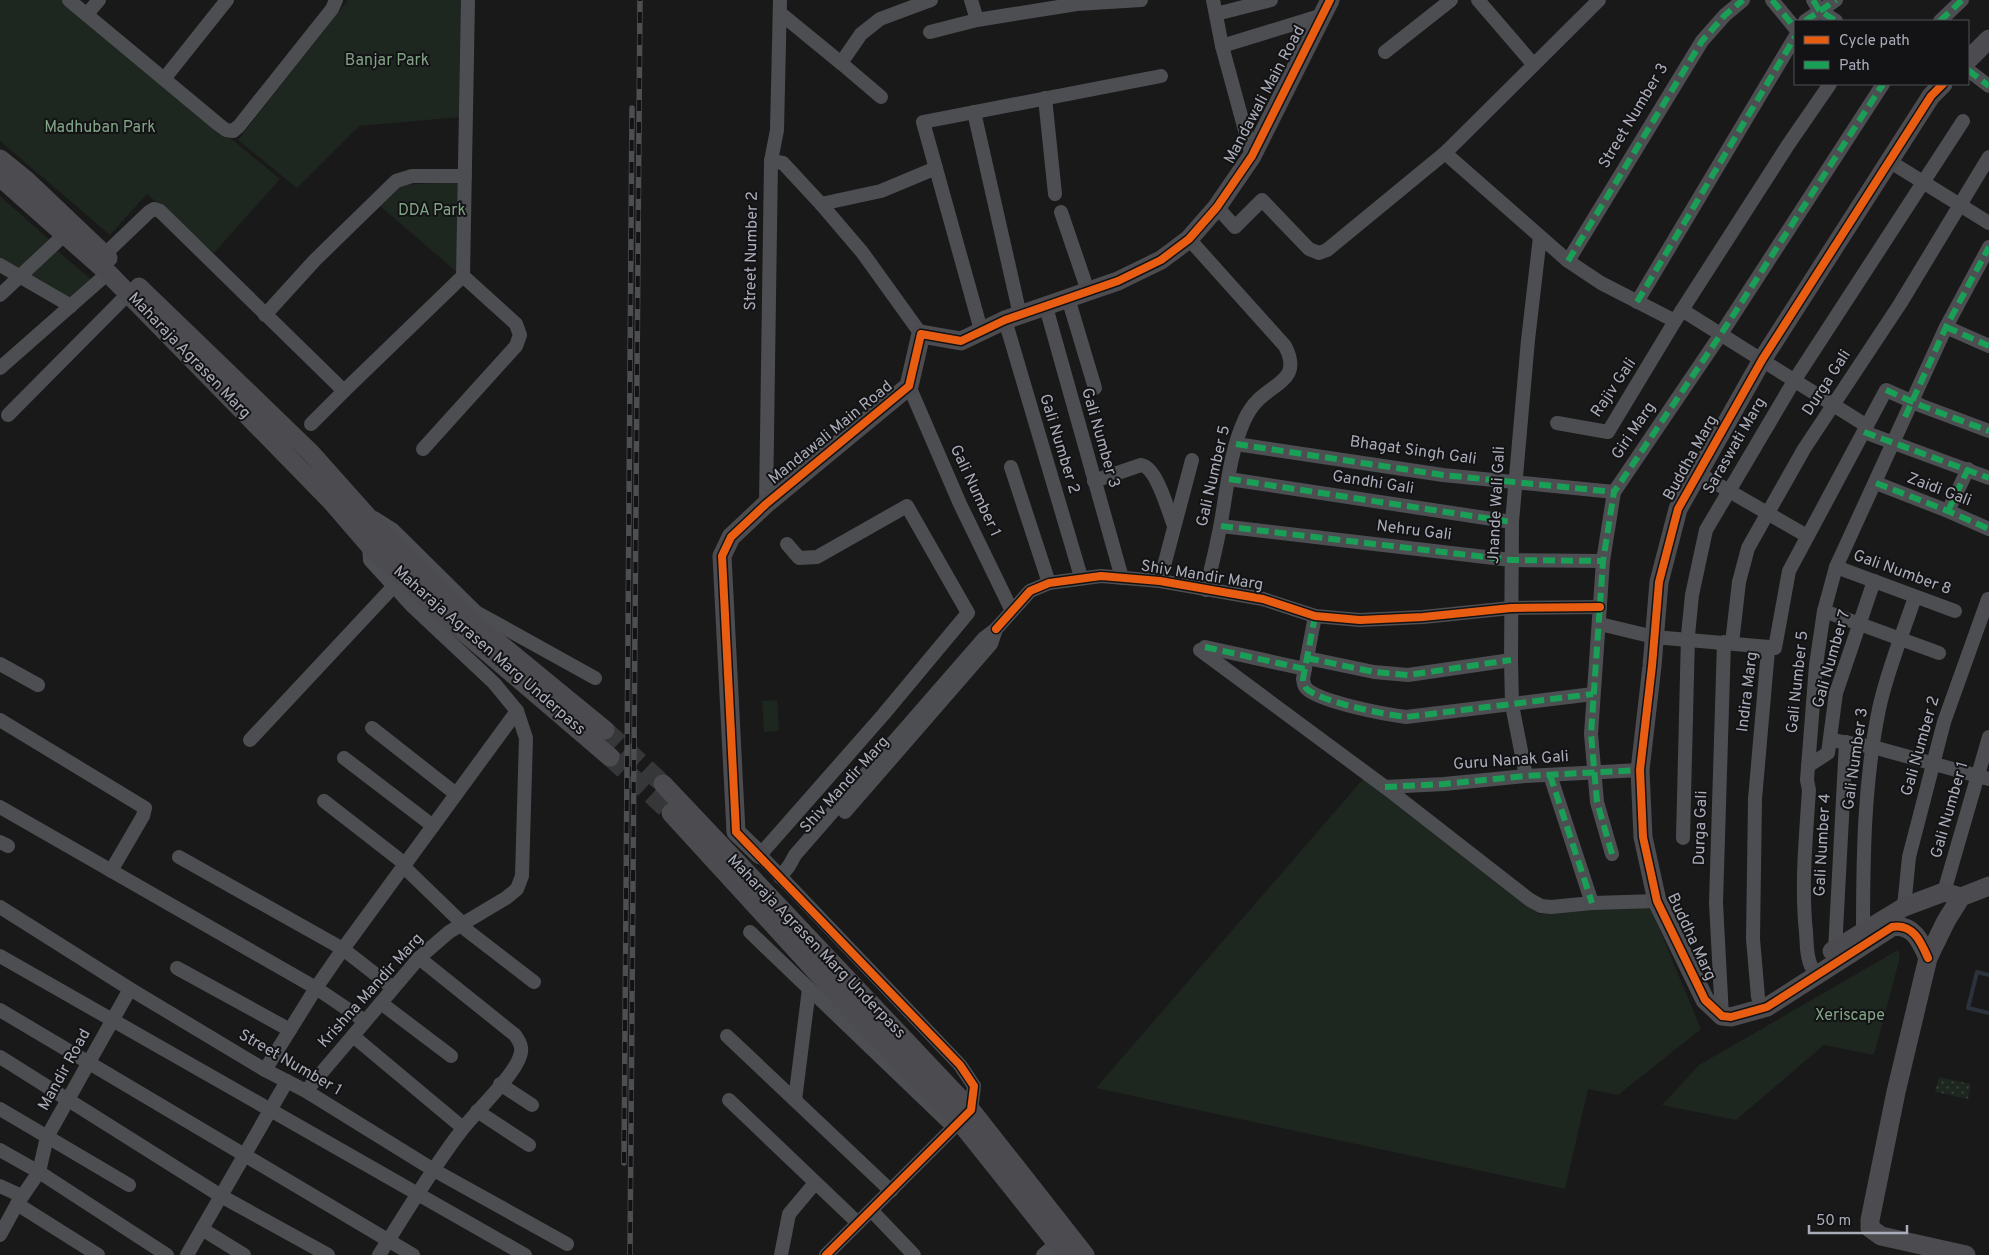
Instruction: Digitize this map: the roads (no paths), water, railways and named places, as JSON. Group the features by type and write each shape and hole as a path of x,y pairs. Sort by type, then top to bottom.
{"street":[{"path":"69,0 218,124 226,130 232,131 239,126 332,9 336,0"},
{"path":"87,14 99,0"},
{"path":"164,79 227,0"},
{"path":"311,424 463,276 468,0"},
{"path":"841,63 862,34 880,19 931,0"},
{"path":"971,0 977,20"},
{"path":"930,32 977,20 1077,2 1141,0"},
{"path":"1213,0 1222,46 1252,156"},
{"path":"1216,14 1271,0"},
{"path":"1385,52 1451,0"},
{"path":"1478,0 1533,64"},
{"path":"1217,206 1235,227 1262,200 1309,249 1319,253 1327,250 1445,153 1599,0"},
{"name":"Street Number 3","path":"1568,261 1702,41 1725,14 1743,0"},
{"path":"1772,0 1794,27"},
{"path":"1806,20 1816,5 1836,0"},
{"path":"1941,20 1962,0"},
{"path":"1816,5 1835,20"},
{"path":"780,6 841,63 881,97"},
{"name":"Street Number 2","path":"766,504 771,161 777,130 780,6"},
{"path":"1222,46 1327,8"},
{"name":"Mandawali Main Road","path":"760,855 736,832 722,556 732,536 766,504 909,386 921,334 961,341 981,330 1012,318 1118,281 1161,260 1189,239 1217,206 1252,156 1327,8"},
{"path":"1637,302 1794,39"},
{"path":"1969,59 1989,39"},
{"path":"1969,71 1989,86"},
{"path":"981,330 923,122 1161,76"},
{"path":"1678,316 1788,145 1829,85"},
{"name":"Giri Marg","path":"1612,854 1597,802 1591,734 1603,561 1614,492 1721,334 1882,85"},
{"name":"Buddha Marg","path":"1722,1016 1706,1000 1657,901 1643,837 1640,770 1659,582 1678,510 1762,360 1834,250 1889,160 1931,96 1942,85"},
{"path":"1045,98 1056,194"},
{"name":"Gali Number 2","path":"974,112 1012,318 1081,577"},
{"name":"Saraswati Marg","path":"1683,838 1688,639 1692,595 1706,530 1794,381 1963,120"},
{"path":"1445,153 1568,261 1601,283 1637,302 1678,316 1721,334 1833,405 1865,429 1893,444 1989,478"},
{"name":"Durga Gali","path":"1722,1016 1716,903 1728,642 1739,582 1748,548 1767,513 1833,405 1900,304 1989,157"},
{"name":"Maharaja Agrasen Marg","path":"0,159 55,216 64,235 108,273 337,495 363,511"},
{"path":"1889,160 1989,223"},
{"path":"771,161 783,163 821,204 862,252 921,334"},
{"path":"821,204 881,191 936,168"},
{"path":"265,315 315,260 396,181 412,176 465,176"},
{"name":"Maharaja Agrasen Marg","path":"3,183 55,216 105,254 311,453 369,545"},
{"path":"105,254 149,212 154,209 160,211 344,392"},
{"path":"1061,212 1088,291"},
{"path":"0,295 64,235"},
{"name":"Jhande Wali Gali","path":"1526,776 1512,705 1510,660 1511,560 1514,480 1540,237"},
{"name":"Gali Number 5","path":"1189,239 1285,346 1291,357 1291,369 1285,380 1258,400 1244,420 1228,479 1221,526 1206,590"},
{"name":"Gali Number 5","path":"1813,972 1807,957 1804,912 1808,766 1816,665 1824,611 1836,567 1946,327 1989,247"},
{"path":"0,265 71,306"},
{"path":"0,368 108,273"},
{"path":"423,449 516,346 520,335 516,324 463,276"},
{"path":"8,415 128,294"},
{"path":"1068,298 1095,388"},
{"name":"Gali Number 3","path":"1046,306 1122,578"},
{"name":"Rajiv Gali","path":"1557,423 1608,432 1678,316"},
{"path":"1946,327 1989,346"},
{"name":"Gali Number 1","path":"909,386 960,504 1012,610"},
{"name":"Indira Marg","path":"1758,997 1753,939 1755,799 1769,647 1775,648 1788,571 1886,390 1911,402"},
{"path":"1911,402 1989,431"},
{"name":"Bhagat Singh Gali","path":"1236,444 1396,469 1614,492"},
{"path":"1160,581 1192,460"},
{"path":"1094,480 1141,465 1146,466 1154,474 1174,526"},
{"path":"1011,467 1049,583"},
{"path":"1948,511 1968,469"},
{"path":"1698,474 1807,536"},
{"name":"Gandhi Gali","path":"1228,479 1512,522"},
{"name":"Zaidi Gali","path":"1876,483 1989,529"},
{"path":"788,544 799,558 817,557 907,506 968,613 883,715 760,855 784,871 960,1066 974,1086 962,1120 826,1255"},
{"path":"363,511 394,530 476,612 594,678"},
{"name":"Maharaja Agrasen Marg Underpass","path":"363,511 392,544 456,608 605,730"},
{"name":"Nehru Gali","path":"1221,526 1511,560 1603,561"},
{"path":"265,1070 316,988 343,949 517,711 494,683 394,586 370,560 369,545"},
{"name":"Maharaja Agrasen Marg Underpass","path":"369,545 452,622 610,757"},
{"name":"Gali Number 8","path":"1836,567 1955,610"},
{"name":"Shiv Mandir Marg","path":"784,871 801,861 906,736 992,644 996,629 1012,610 1030,591 1049,583 1081,577 1160,581 1263,599 1315,616 1378,619 1423,617 1511,608 1600,607"},
{"name":"Gali Number 7","path":"1808,766 1828,753 1828,739 1836,693 1874,581"},
{"path":"250,740 394,586"},
{"name":"Gali Number 3","path":"1863,932 1863,861 1868,782 1873,747 1880,708 1900,638 1915,596"},
{"name":"Gali Number 2","path":"1904,907 1909,857 1944,722 1988,599"},
{"path":"1824,611 1939,653"},
{"path":"1315,616 1303,679 1305,686 1309,691 1384,714 1406,718 1432,716 1593,694"},
{"path":"1600,624 1654,637 1769,647"},
{"path":"1510,660 1408,675 1306,664 1202,648 1530,900 1541,906 1551,907 1592,903 1657,901"},
{"path":"0,664 38,685"},
{"name":"Krishna Mandir Marg","path":"306,1092 419,958 449,932 506,898 517,889 522,876 526,738 517,711"},
{"path":"883,715 906,736"},
{"path":"0,720 145,808 143,816 111,871"},
{"path":"372,728 456,794"},
{"name":"Gali Number 1","path":"1952,895 1984,778 1989,737"},
{"path":"1828,739 1873,747 1984,778"},
{"name":"Gali Number 4","path":"1835,950 1846,742"},
{"path":"344,758 433,826"},
{"name":"Guru Nanak Gali","path":"1385,787 1444,784 1526,776 1640,770"},
{"path":"1550,775 1592,903"},
{"name":"Maharaja Agrasen Marg Underpass","path":"663,784 962,1120"},
{"path":"324,801 404,865 462,925 534,982"},
{"path":"0,807 316,988 365,1021"},
{"name":"Maharaja Agrasen Marg Underpass","path":"671,813 842,1000 962,1120"},
{"path":"179,857 343,949 393,988"},
{"path":"1722,1016 1731,1017 1766,1007 1813,972 1890,922 1904,907 1989,886"},
{"path":"1952,895 1946,921 1928,958 1896,1092 1870,1228 1881,1236 1966,1255"},
{"name":"Street Number 1","path":"0,907 130,989 265,1070 306,1092 432,1169 567,1244"},
{"path":"1741,1014 1758,997 1813,972 1835,950 1863,932 1890,922 1911,930 1919,939 1928,958"},
{"path":"750,932 810,989 962,1120 1085,1255"},
{"path":"0,956 525,1255"},
{"path":"379,1255 419,1195 432,1169 521,1056 521,1045 515,1035 419,958"},
{"path":"177,968 290,1030"},
{"name":"Mandir Road","path":"39,1172 47,1137 130,989"},
{"path":"795,1100 810,989"},
{"path":"381,1003 451,1056"},
{"path":"0,1010 413,1255"},
{"path":"352,1036 463,1128"},
{"path":"727,1036 891,1191"},
{"path":"0,1057 69,1098 221,1196 328,1255"},
{"path":"187,1255 287,1081"},
{"path":"500,1084 532,1105"},
{"path":"728,1100 858,1224"},
{"path":"0,1109 129,1185"},
{"path":"477,1112 529,1145"},
{"path":"962,1120 1056,1251"},
{"path":"0,1150 39,1172 167,1255"},
{"path":"0,1236 4,1220 39,1172"},
{"path":"781,1255 788,1214 815,1183"},
{"path":"0,1186 98,1255"},
{"path":"872,1211 914,1255"},
{"path":"202,1229 244,1255"}],"waterway":[{"path":"1989,975 1977,972 1968,1008 1989,1013"}],"tunnel":[{"path":"605,730 663,784"},
{"path":"610,757 671,813"}],"railway":[{"path":"630,1255 640,0"},
{"path":"624,1163 632,108"}],"park label":[{"name":"Banjar Park","path":"387,61"},
{"name":"Madhuban Park","path":"100,128"},
{"name":"DDA Park","path":"432,211"},
{"name":"Xeriscape","path":"1850,1016"}]}
